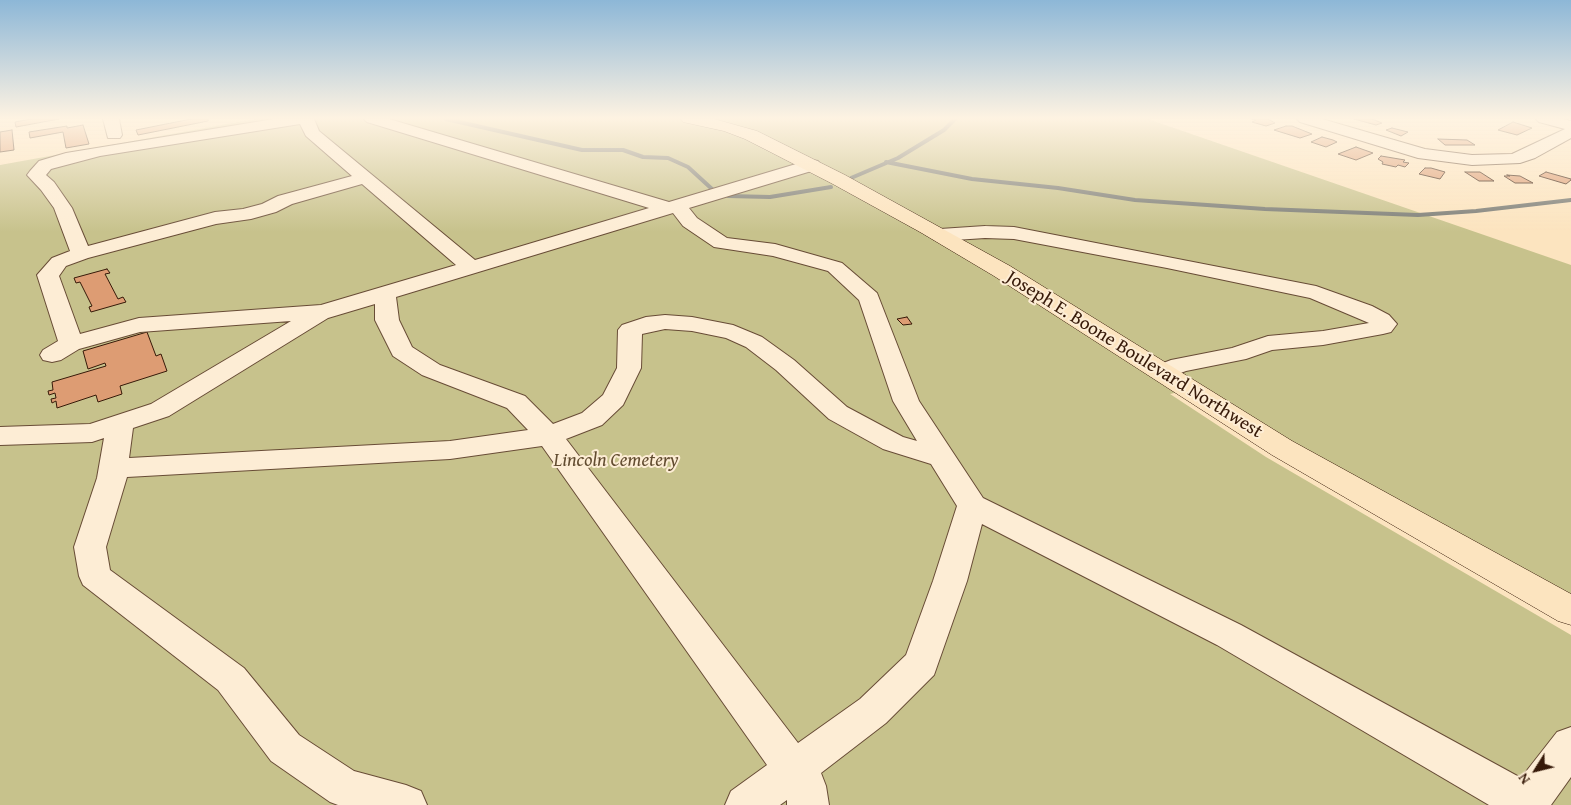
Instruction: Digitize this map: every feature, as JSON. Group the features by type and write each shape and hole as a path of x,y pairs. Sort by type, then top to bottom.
{"main road":[{"name":"Joseph E. Boone Boulevard Northwest","path":"795,157 940,235 1002,271 1282,448 1571,611"}],"street":[{"path":"73,157 45,165 36,175 48,186 63,208 81,254"},
{"path":"341,157 471,267"},
{"path":"500,157 673,207 690,222 721,243 775,250 835,267 869,298 906,401 972,506 1229,635 1527,804 1571,745"},
{"path":"1445,157 1472,160 1514,159 1521,157"},
{"path":"366,178 285,200 269,208 244,215 215,218 81,254 59,262 48,275 62,349 139,324 323,312 812,165"},
{"path":"940,235 984,232 1014,233 1167,262 1324,295 1364,311 1385,324 1383,327 1323,338 1268,343 1237,354 1180,365 1162,372"},
{"path":"385,293 386,320 402,351 431,370 516,402 549,436 807,791"},
{"path":"0,436 92,433 160,410 323,312"},
{"path":"114,468 450,450 549,436 592,419 614,399 628,368 630,330 646,324 664,322 692,324 733,332 754,342 785,365 838,412 893,444 941,457"},
{"path":"120,423 112,478 90,547 95,576 231,679 285,748 346,788 406,805"},
{"path":"746,805 807,791 873,711 922,664 950,581 972,506"}],"green space":[{"name":"Lincoln Cemetery","path":"47,157 1257,157 1571,265 1571,600 1289,443 1201,387 1170,394 1266,457 1571,635 1571,805 0,805 0,165"}],"building":[{"path":"1346,157 1364,157 1356,160"},
{"path":"1384,157 1405,160 1403,162 1409,163 1405,167 1398,165 1396,167 1382,164 1383,162 1378,159"},
{"path":"1425,168 1445,172 1440,179 1419,174"},
{"path":"1465,172 1480,172 1494,181 1479,181"},
{"path":"1546,172 1571,180 1566,184 1539,176"},
{"path":"1507,175 1520,176 1533,183 1515,183 1504,176 1510,176"},
{"path":"107,269 110,273 105,274 118,299 123,297 126,302 91,312 89,307 92,306 80,282 76,283 74,278"},
{"path":"907,317 912,324 903,325 897,319"},
{"path":"147,332 156,356 161,354 167,371 120,386 122,394 98,402 96,395 57,408 56,401 52,403 51,399 56,398 55,393 49,395 48,391 53,390 52,382 106,366 105,363 88,369 83,351"}],"waterway":[{"path":"642,157 668,158 688,167 712,189"},
{"path":"888,162 900,157"},
{"path":"851,178 888,162"},
{"path":"888,162 972,179 1058,188 1135,200 1265,209 1418,215 1476,211 1571,200"},
{"path":"728,196 770,197 831,187"}]}
